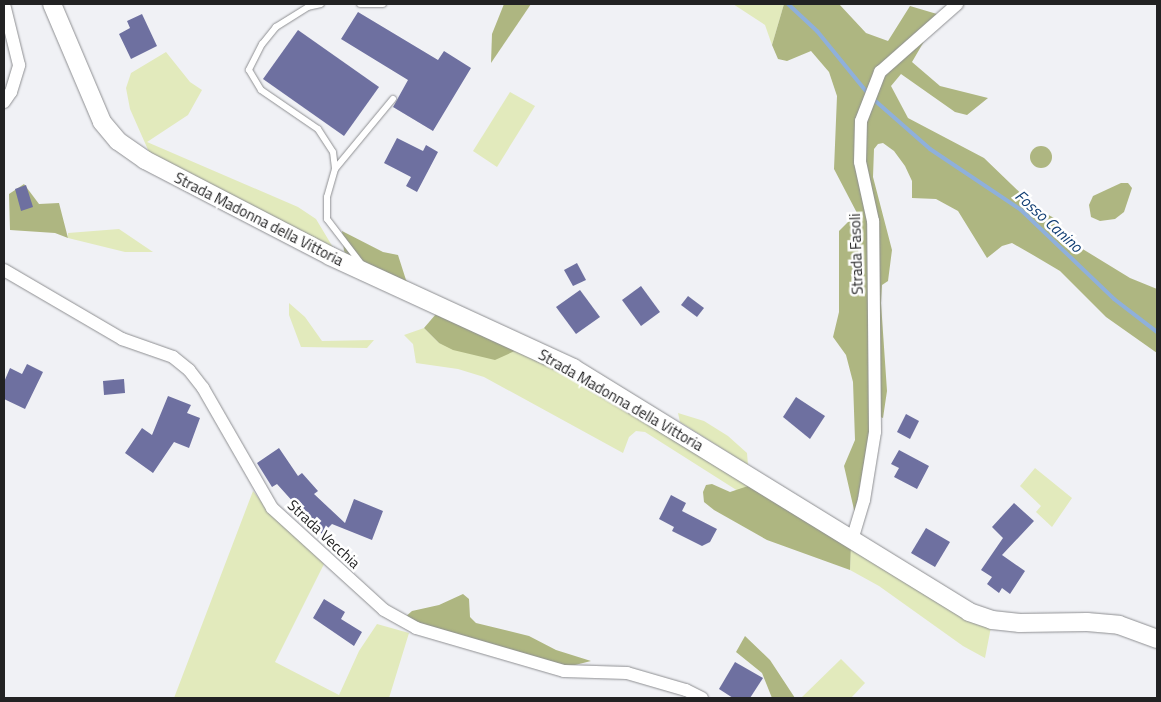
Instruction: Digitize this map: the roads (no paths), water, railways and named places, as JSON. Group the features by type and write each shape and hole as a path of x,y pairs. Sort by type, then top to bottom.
{"street":[{"path":"4,4 19,65 11,92 4,102"},
{"name":"Strada Madonna della Vittoria","path":"52,4 94,107 118,141 186,182 366,273 573,368 969,612 992,620 1020,623 1087,622 1119,625 1157,639"},
{"name":"Strada Fasoli","path":"852,540 864,500 875,432 873,222 860,162 861,121 880,72 957,4"},
{"name":"Strada Vecchia","path":"4,270 122,339 173,357 189,370 203,388 272,508 384,610 416,628 564,671 627,673 686,690 702,698"}],"lane":[{"path":"321,4 308,7 276,27 258,51 249,70 261,90 318,129 333,152 335,169 327,197 327,219 366,273"},
{"path":"360,4 383,4"},
{"path":"335,169 393,99"}],"waterway":[{"name":"Fosso Canino","path":"788,4 817,31 866,91"},
{"name":"Fosso Canino","path":"872,98 930,149 1021,210 1114,299 1157,332"}]}
